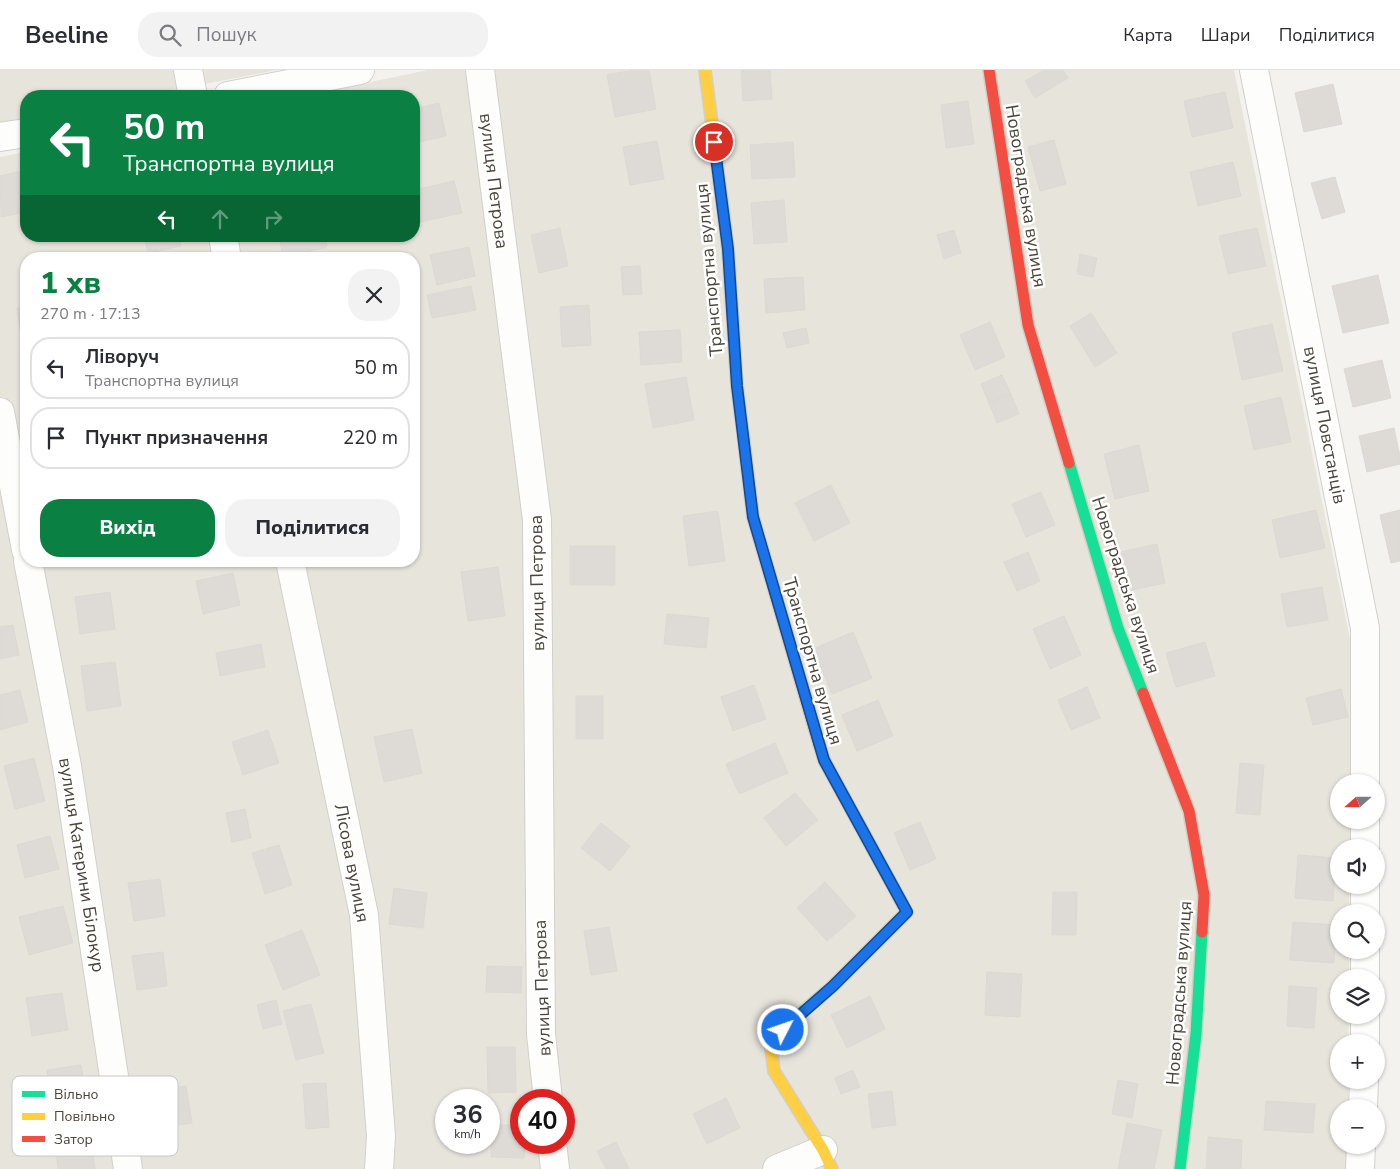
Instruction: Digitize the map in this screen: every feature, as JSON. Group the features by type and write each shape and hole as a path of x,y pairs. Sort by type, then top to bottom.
{"street":[{"path":"188,70 193,90"},
{"path":"258,90 360,70"},
{"name":"вулиця Петрова","path":"480,70 537,520 541,1034 547,1089"},
{"name":"Транспортна вулиця","path":"705,70 728,249 737,386 753,517 824,760 907,912 833,986 770,1040 774,1071 827,1159"},
{"name":"Новоградська вулиця","path":"988,70 1028,325 1118,628 1191,820 1204,895 1196,1034 1180,1169"},
{"name":"вулиця Повстанців","path":"1254,70 1365,628 1365,774"},
{"path":"0,137 20,134"},
{"path":"0,412 20,518"},
{"name":"вулиця Катерини Білокур","path":"29,567 67,766 114,1076"},
{"name":"Лісова вулиця","path":"291,567 364,915 381,1136 379,1169"},
{"path":"553,1154 555,1169"},
{"path":"1360,1169 1361,1154"},
{"name":"вулиця Катерини Білокур","path":"126,1156 128,1169"},
{"path":"777,1169 827,1159"}],"shaded area":[{"path":"0,70 277,70 173,90 20,90 20,120 0,124"},
{"path":"428,70 1234,70 1350,639 1350,774 1330,774 1330,829 1350,829 1350,839 1330,839 1330,894 1349,894 1349,904 1330,904 1330,959 1349,959 1349,969 1330,969 1330,1024 1349,1024 1348,1034 1330,1034 1330,1089 1348,1089 1348,1099 1330,1099 1330,1154 1347,1154 1347,1169 0,1169 0,157 20,153 20,242 420,242 420,90 332,90"}],"building":[{"path":"633,70 649,70 656,109 615,117 607,75"},
{"path":"741,70 770,70 772,99 743,101"},
{"path":"1044,70 1063,70 1068,78 1035,98 1025,81"},
{"path":"1333,84 1342,124 1304,132 1295,93"},
{"path":"1225,92 1233,128 1192,137 1184,101"},
{"path":"968,101 974,144 946,148 941,105"},
{"path":"439,103 446,136 420,142 420,108"},
{"path":"1054,140 1066,184 1040,191 1028,147"},
{"path":"657,141 664,179 630,185 623,147"},
{"path":"793,142 795,177 752,179 750,145"},
{"path":"1233,162 1241,196 1198,206 1190,172"},
{"path":"20,171 20,213 1,217 0,176"},
{"path":"1335,177 1345,212 1322,219 1311,183"},
{"path":"454,181 462,213 420,222 420,189"},
{"path":"784,200 787,242 754,244 751,203"},
{"path":"560,228 568,266 539,273 531,235"},
{"path":"1257,228 1266,266 1228,274 1219,236"},
{"path":"954,230 961,253 944,259 937,235"},
{"path":"145,242 180,242 181,246 148,252"},
{"path":"280,242 326,242 327,247 305,252 282,252"},
{"path":"469,247 475,276 437,285 430,255"},
{"path":"1080,254 1097,258 1093,277 1077,274"},
{"path":"640,266 642,294 623,295 621,267"},
{"path":"1378,275 1389,323 1343,333 1332,286"},
{"path":"803,277 805,310 766,313 764,279"},
{"path":"471,286 476,310 432,318 427,295"},
{"path":"589,305 591,345 562,347 560,307"},
{"path":"20,307 20,329 17,308"},
{"path":"1091,313 1117,353 1095,367 1070,326"},
{"path":"990,322 1005,357 975,370 960,335"},
{"path":"1272,324 1283,371 1242,380 1232,333"},
{"path":"806,328 809,343 787,348 783,333"},
{"path":"680,330 682,362 641,365 639,332"},
{"path":"1382,360 1391,398 1353,407 1344,369"},
{"path":"1002,375 1011,394 989,403 981,384"},
{"path":"686,377 694,420 653,428 645,384"},
{"path":"1011,394 1019,414 997,423 989,403"},
{"path":"1281,397 1291,442 1254,450 1244,406"},
{"path":"1394,428 1400,464 1367,472 1359,436"},
{"path":"1139,445 1149,491 1115,499 1104,454"},
{"path":"831,485 850,523 814,541 795,503"},
{"path":"1041,492 1055,525 1026,537 1012,504"},
{"path":"1316,510 1325,548 1280,558 1272,520"},
{"path":"1400,510 1400,561 1391,563 1380,515"},
{"path":"718,511 725,561 689,566 683,516"},
{"path":"1157,544 1165,583 1128,591 1120,552"},
{"path":"570,546 615,546 615,585 570,585"},
{"path":"1028,552 1040,581 1017,591 1004,562"},
{"path":"498,567 505,616 468,621 461,572"},
{"path":"233,573 240,605 203,614 196,581"},
{"path":"1322,587 1328,620 1287,627 1281,594"},
{"path":"110,592 115,629 80,634 75,597"},
{"path":"667,614 709,618 706,648 664,644"},
{"path":"1064,616 1081,655 1050,669 1033,629"},
{"path":"13,625 19,655 0,659 0,627"},
{"path":"853,632 872,678 832,694 813,649"},
{"path":"1205,642 1215,676 1176,687 1166,653"},
{"path":"261,644 265,667 220,676 216,653"},
{"path":"115,662 121,706 87,711 81,666"},
{"path":"754,685 766,719 733,731 721,697"},
{"path":"1087,687 1100,718 1071,730 1058,700"},
{"path":"1341,689 1348,717 1313,725 1306,698"},
{"path":"20,690 28,722 0,730 0,695"},
{"path":"576,696 603,696 603,739 576,739"},
{"path":"878,700 893,736 857,751 842,715"},
{"path":"412,729 422,773 384,782 374,737"},
{"path":"268,730 279,763 243,775 232,742"},
{"path":"775,743 788,773 739,794 726,764"},
{"path":"34,758 45,801 15,809 4,766"},
{"path":"1240,763 1264,765 1260,815 1236,813"},
{"path":"795,793 818,820 786,846 764,818"},
{"path":"245,809 251,838 232,842 226,813"},
{"path":"920,822 936,859 910,870 894,833"},
{"path":"601,823 630,846 610,871 581,848"},
{"path":"50,836 59,869 25,878 17,845"},
{"path":"279,845 292,885 265,894 252,853"},
{"path":"1298,855 1330,858 1330,894 1333,894 1333,901 1295,898"},
{"path":"160,879 165,916 134,921 128,883"},
{"path":"825,882 856,916 827,941 797,908"},
{"path":"394,888 427,893 423,928 389,924"},
{"path":"1053,892 1077,892 1076,935 1052,935"},
{"path":"63,906 73,943 29,955 19,917"},
{"path":"1293,922 1330,925 1330,959 1334,959 1334,963 1290,960"},
{"path":"609,927 617,971 591,975 584,931"},
{"path":"302,930 320,975 283,990 265,945"},
{"path":"163,952 167,986 137,990 132,956"},
{"path":"487,966 522,967 521,993 486,992"},
{"path":"987,972 1022,974 1020,1017 985,1015"},
{"path":"1289,986 1317,988 1314,1028 1287,1026"},
{"path":"62,993 68,1030 32,1036 26,998"},
{"path":"870,996 885,1029 847,1048 831,1015"},
{"path":"276,1000 282,1024 263,1029 257,1005"},
{"path":"311,1004 324,1053 296,1060 283,1011"},
{"path":"487,1047 515,1047 516,1089 510,1089 510,1092 500,1093 500,1089 488,1089"},
{"path":"81,1065 83,1076 48,1076 47,1070"},
{"path":"853,1070 860,1087 841,1094 835,1078"},
{"path":"1118,1080 1138,1084 1132,1118 1112,1114"},
{"path":"326,1083 329,1127 306,1129 303,1084"},
{"path":"186,1086 192,1123 178,1125 178,1087"},
{"path":"892,1091 896,1125 872,1128 868,1094"},
{"path":"726,1098 740,1128 707,1144 693,1114"},
{"path":"1266,1101 1315,1104 1313,1133 1264,1130"},
{"path":"1127,1123 1162,1130 1154,1169 1118,1169"},
{"path":"500,1125 510,1125 510,1154 524,1154 524,1158 491,1157 491,1154 500,1154"},
{"path":"1208,1137 1242,1140 1241,1169 1206,1169"},
{"path":"616,1142 629,1169 606,1169 597,1151"},
{"path":"56,1156 93,1156 95,1169 58,1169"}],"traffic: fast":[{"path":"1069,463 1118,628 1143,693"},
{"path":"786,1026 833,986 907,912 824,760 819,744"},
{"path":"1180,1169 1196,1034 1202,932"}],"traffic: slow":[{"path":"705,70 728,249 737,386 743,434"},
{"path":"786,1026 770,1040 774,1071 823,1150 832,1169"}],"traffic: jam":[{"path":"989,70 1028,325 1069,463"},
{"path":"743,434 753,517 819,744"},
{"path":"1143,693 1189,811 1204,895 1202,932"}],"route":[{"path":"714,142 728,249 737,386 753,517 824,760 907,912 833,986 783,1030"}]}
